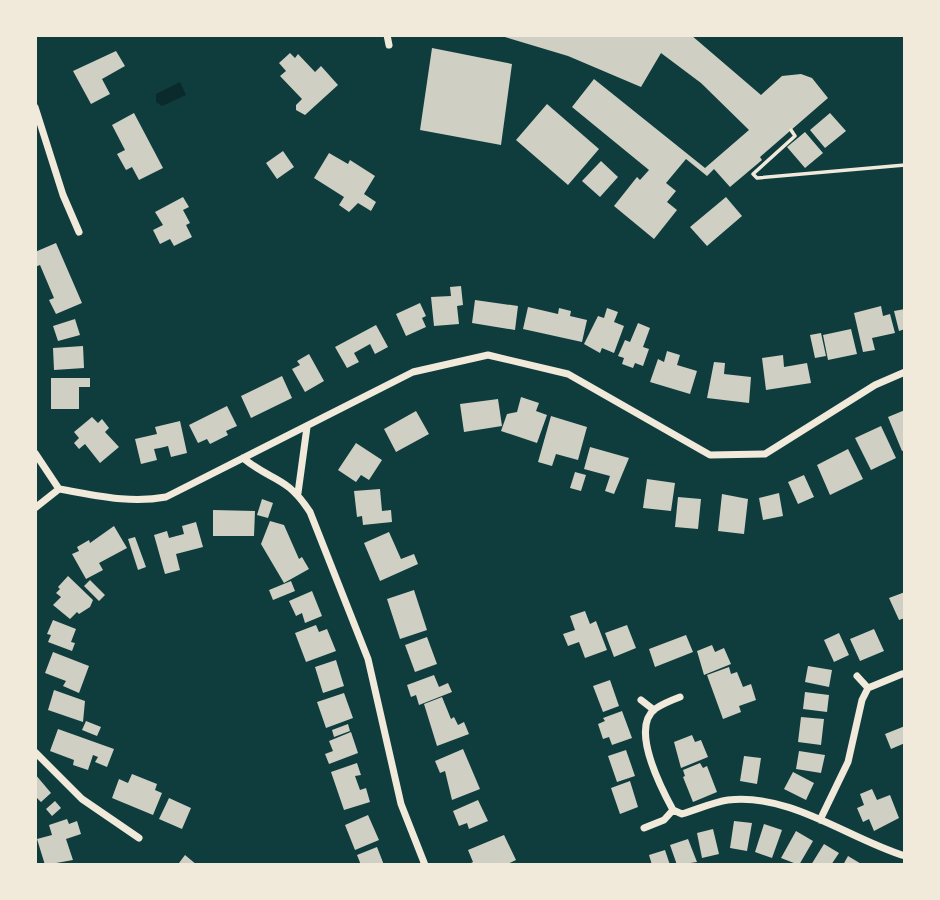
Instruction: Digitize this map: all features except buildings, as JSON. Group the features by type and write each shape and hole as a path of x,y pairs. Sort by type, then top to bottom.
{"street":[{"path":"387,35 388,46"},
{"path":"35,107 63,195 79,232"},
{"path":"35,508 58,489 145,501 166,497 413,372 488,355 568,374 710,455 765,454 874,385 905,372"},
{"path":"298,492 307,427"},
{"path":"35,453 58,489"},
{"path":"243,458 278,477 298,492 310,512 368,659 401,804 425,865"},
{"path":"820,820 848,762 862,700 868,688 902,674"},
{"path":"857,677 868,688"},
{"path":"680,696 654,710 645,726 646,744 673,810 682,814 727,800 754,801 797,810 856,838 905,856"},
{"path":"641,700 654,710"},
{"path":"35,751 82,799 139,838"},
{"path":"644,828 664,820 673,810"}],"path":[{"path":"791,130 795,136 753,174 757,178 905,165"}],"water":[{"path":"180,82 186,95 162,106 156,102 156,94"}]}
